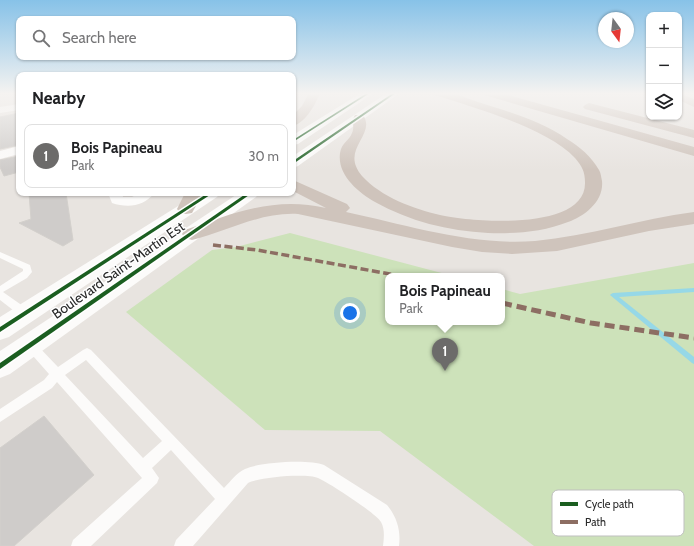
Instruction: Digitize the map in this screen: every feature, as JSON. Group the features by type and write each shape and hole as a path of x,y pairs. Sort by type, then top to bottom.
{"highway":[{"path":"359,118 359,134 351,143 348,150 347,161 351,172 362,185 370,192 390,204 410,212 461,224 493,227 541,223 569,215 580,209 592,196 596,183 593,171 578,153 562,141 543,130 516,118"},
{"path":"577,118 694,153"},
{"path":"636,118 694,134"},
{"path":"645,118 694,130"},
{"path":"296,186 331,203 391,227"},
{"path":"192,234 261,213 291,208 391,227 455,242 513,248 547,246 694,218"}],"main road":[{"path":"296,139 329,118"},
{"path":"296,161 358,118"},
{"name":"Boulevard Saint-Martin Est","path":"0,330 26,314 190,201 203,196"},
{"name":"Boulevard Saint-Martin Est","path":"0,366 246,196"}],"street":[{"path":"0,155 16,151"},
{"path":"116,196 117,200 126,202 142,199 144,196"}],"lane":[{"path":"0,255 26,267 28,272 24,276 0,290"},
{"path":"0,295 26,314"},
{"path":"30,345 152,478 79,546"},
{"path":"0,416 48,384 57,374 87,353 224,498"},
{"path":"143,467 171,441"},
{"path":"182,546 243,478 250,474 288,469 319,470 382,510 388,516 392,529 391,546"}],"green space":[{"path":"290,233 442,273 385,273 385,325 505,325 505,290 520,294 694,263 694,546 534,546 380,431 265,430 126,312 212,250 236,247"}],"building":[{"path":"0,118 16,118 16,146 0,149"},
{"path":"16,157 16,173 4,176 0,167 0,160"},
{"path":"29,196 66,196 73,240 63,246 19,223 31,219"},
{"path":"44,416 94,475 14,546 0,546 0,448"}],"waterway":[{"path":"694,290 613,295 694,361"}],"marked path":[{"path":"213,245 257,250 385,273"},
{"path":"505,304 591,323 694,338"}],"cycle path":[{"path":"296,139 329,118"},
{"path":"296,161 358,118"},
{"path":"0,330 206,196"},
{"path":"0,366 246,196"}],"place":[{"name":"Bois Papineau","path":"445,371"}]}
